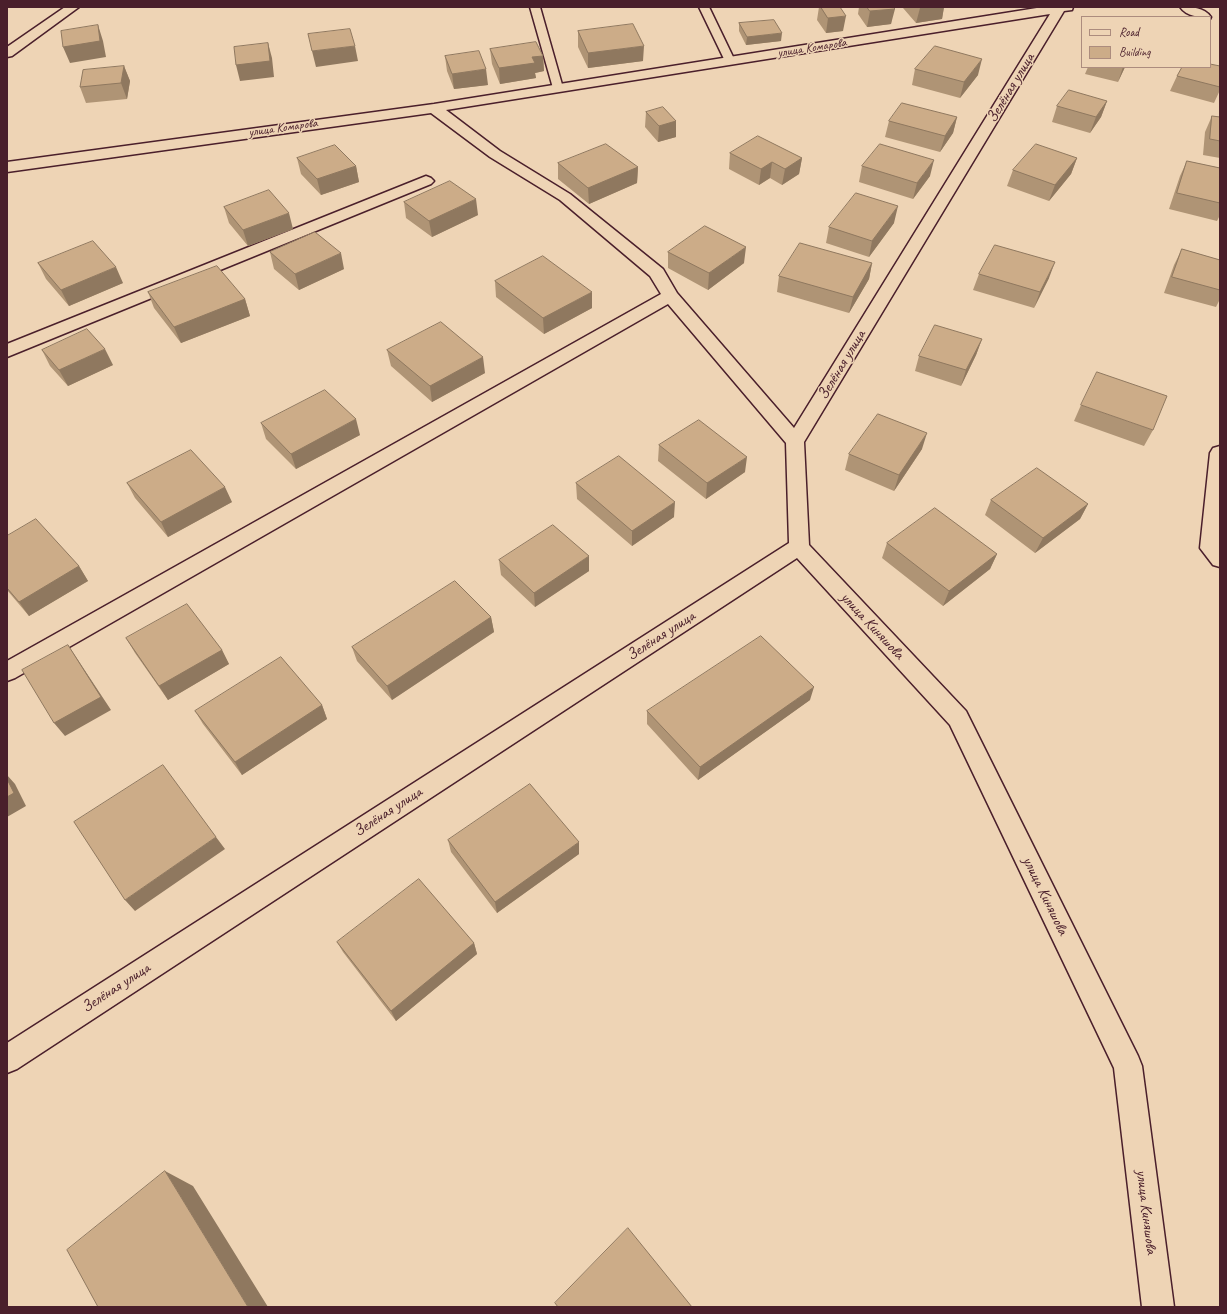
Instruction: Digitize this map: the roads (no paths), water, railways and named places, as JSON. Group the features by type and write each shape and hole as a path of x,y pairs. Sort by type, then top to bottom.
{"street":[{"path":"7,53 73,7"},
{"path":"1186,7 1203,16"},
{"name":"улица Комарова","path":"7,167 434,108 1064,8"},
{"name":"Зелёная улица","path":"795,442 1064,8"},
{"path":"434,108 495,154 565,197 657,273 670,296 795,442 799,547"},
{"path":"7,351 426,181"},
{"path":"7,672 670,296"},
{"path":"1220,453 1210,548 1220,559"},
{"name":"Зелёная улица","path":"7,1059 799,547"},
{"name":"улица Киняшова","path":"799,547 958,718 1128,1066 1158,1307"}],"lane":[{"path":"535,7 558,88"},
{"path":"704,7 730,61"}]}
